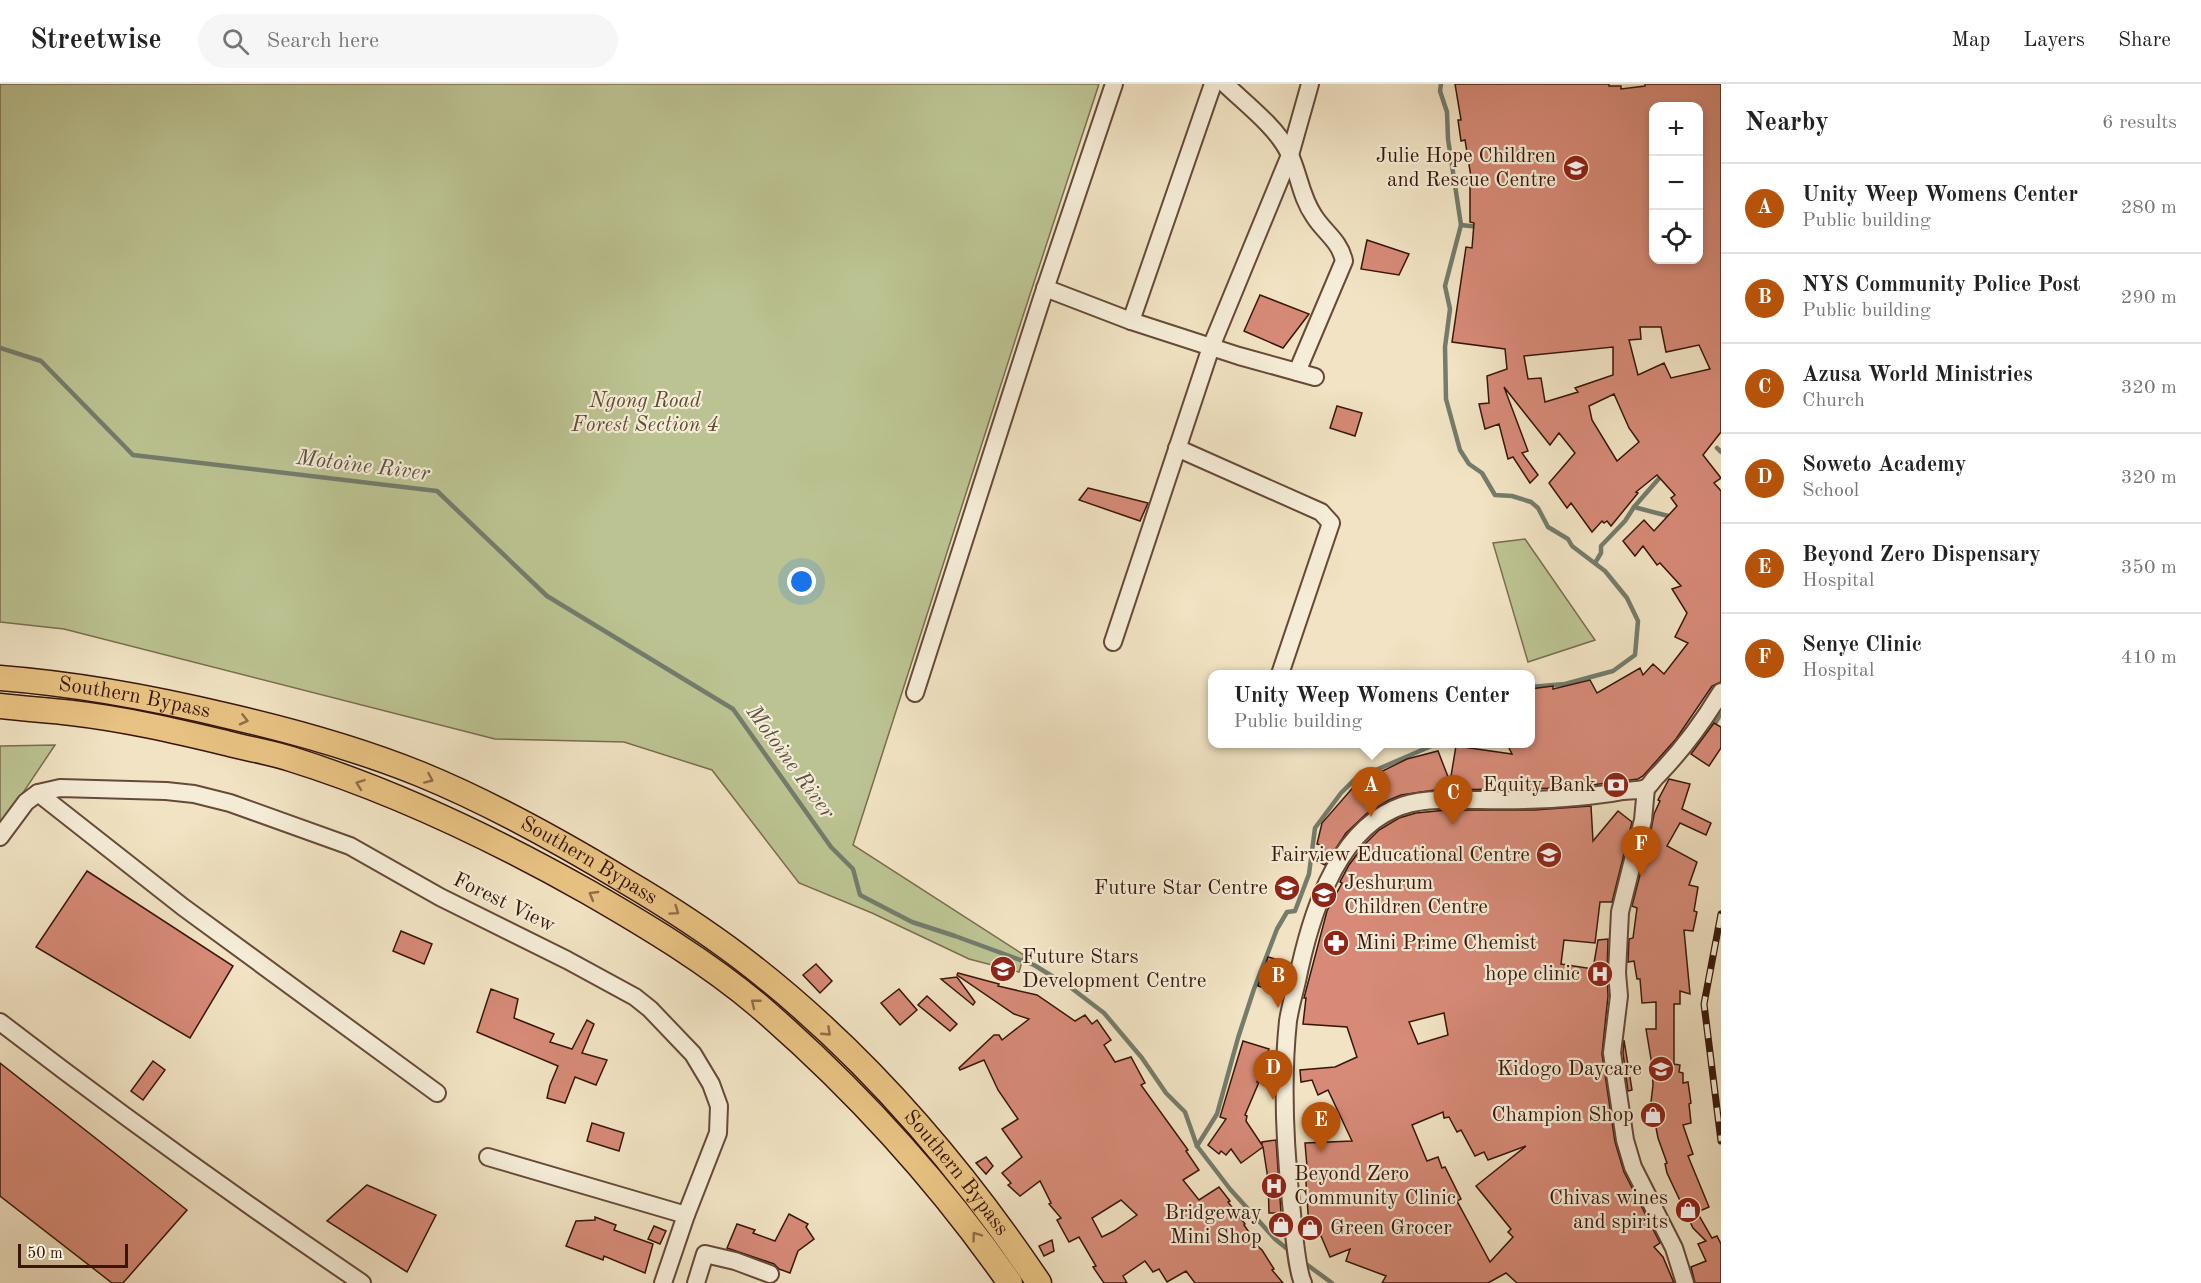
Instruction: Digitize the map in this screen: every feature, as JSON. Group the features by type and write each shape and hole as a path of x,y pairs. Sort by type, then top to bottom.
{"highway":[{"name":"Southern Bypass","path":"0,678 70,685 137,696 245,720 329,742 395,765 481,802 592,861 665,904 739,957 777,987 831,1036 883,1088 941,1153 1008,1238 1039,1283"},
{"name":"Southern Bypass","path":"0,706 74,713 173,731 290,759 368,787 473,831 591,894 711,969 758,1005 823,1065 873,1114 924,1170 1010,1283"}],"street":[{"path":"915,693 1045,288 1114,84"},
{"path":"1131,321 1213,84"},
{"path":"1225,84 1275,134 1290,155 1305,202 1314,217 1339,244 1344,261 1297,372"},
{"path":"1113,642 1211,347 1290,155 1310,84"},
{"path":"1045,288 1131,321 1315,377"},
{"path":"1178,448 1321,512 1331,523 1282,670"},
{"path":"1302,1282 1293,1228 1289,1184 1285,1091 1288,1020 1303,950 1313,918 1325,888 1349,846 1391,809 1410,802 1458,800 1535,802 1646,788 1679,753 1721,692"},
{"name":"Forest View","path":"38,794 60,788 166,791 230,802 350,846 440,897 567,960 634,997 650,1009 693,1053 711,1084 719,1106 718,1133 686,1215 663,1283"},
{"path":"1646,788 1643,820 1620,912 1617,973 1619,996 1612,1053 1625,1140 1633,1167 1674,1248 1685,1283"},
{"path":"0,837 26,802 38,794 183,907 437,1093"},
{"path":"0,1022 218,1185 362,1283"},
{"path":"488,1157 686,1215"},
{"path":"696,1283 705,1254 735,1261 770,1274"}],"green space":[{"name":"Ngong Road Forest Section 4","path":"0,84 1099,84 853,845 1024,955 1019,972 969,959 872,913 799,883 712,770 624,742 495,739 64,629 0,622"},
{"path":"1525,539 1595,640 1528,662 1493,543"},
{"path":"55,745 0,827 0,746"}],"building":[{"path":"1455,84 1609,84 1609,86 1621,86 1621,89 1645,86 1645,84 1721,84 1721,432 1703,455 1721,478 1714,483 1721,491 1721,682 1712,686 1676,739 1638,779 1568,788 1435,790 1401,795 1366,814 1346,833 1325,865 1317,861 1324,846 1317,844 1322,823 1356,784 1407,759 1438,751 1450,782 1456,748 1512,754 1509,748 1535,748 1535,688 1553,686 1553,689 1590,680 1597,693 1640,668 1643,675 1653,664 1664,674 1688,643 1675,637 1687,613 1672,589 1681,586 1660,563 1657,565 1643,546 1635,556 1623,541 1644,520 1654,531 1677,506 1671,498 1675,495 1657,475 1636,492 1638,493 1611,526 1607,521 1604,523 1602,521 1592,532 1571,503 1567,508 1549,483 1575,453 1559,433 1550,445 1504,387 1528,451 1522,453 1538,475 1530,483 1513,457 1508,459 1499,424 1485,429 1479,404 1489,403 1487,376 1507,369 1505,349 1452,342 1466,247 1472,248 1474,223 1470,222 1470,183 1472,183 1465,140 1461,141 1458,120 1461,120","holes":["1640,327 1661,327 1666,352 1699,345 1710,369 1671,378 1664,363 1638,375 1629,340 1641,339","1613,347 1613,375 1575,388 1578,392 1545,402 1541,378 1528,379 1524,356","1614,394 1629,428 1639,442 1617,461 1592,420 1589,406"]},
{"path":"1367,240 1409,254 1399,275 1361,269"},
{"path":"1260,295 1309,314 1283,348 1244,331"},
{"path":"1337,406 1362,413 1355,436 1330,428"},
{"path":"1088,488 1148,503 1140,521 1079,500"},
{"path":"1714,723 1721,727 1721,748 1709,766 1691,754"},
{"path":"1669,779 1690,784 1682,809 1711,823 1706,835 1680,823 1667,846 1697,862 1689,885 1698,887 1694,911 1697,912 1693,931 1684,930 1690,994 1680,991 1680,1004 1674,1004 1674,1064 1680,1065 1679,1072 1683,1073 1683,1083 1688,1082 1691,1123 1683,1125 1693,1154 1688,1156 1709,1207 1697,1212 1712,1238 1717,1236 1721,1244 1721,1283 1695,1283 1691,1267 1706,1261 1698,1244 1706,1241 1693,1228 1667,1173 1665,1164 1667,1163 1658,1138 1651,1102 1652,1065 1646,1029 1656,1029 1656,1002 1642,1003 1640,979 1637,979 1634,961 1628,962 1629,939 1633,938 1637,908 1632,906 1650,836 1659,844 1651,830 1654,814 1660,801 1658,800"},
{"path":"1591,806 1593,841 1618,811 1632,822 1612,902 1600,902 1595,943 1564,940 1561,964 1593,969 1598,940 1608,939 1608,996 1602,1054 1615,1142 1624,1172 1660,1243 1654,1247 1663,1257 1674,1283 1517,1283 1506,1273 1488,1283 1382,1283 1386,1276 1346,1261 1350,1249 1330,1257 1321,1236 1315,1237 1312,1227 1309,1228 1305,1143 1352,1141 1328,1090 1318,1095 1312,1080 1301,1082 1300,1070 1335,1067 1357,1057 1347,1027 1303,1024 1306,998 1304,998 1327,911 1349,865 1363,846 1379,830 1399,818 1416,813 1447,810 1534,810","holes":["1444,1013 1448,1035 1418,1044 1409,1022","1443,1112 1444,1118 1449,1117 1457,1132 1461,1130 1475,1156 1484,1152 1488,1160 1526,1146 1476,1186 1511,1229 1508,1232 1513,1237 1490,1262 1457,1201 1461,1199 1445,1167 1442,1168 1438,1157 1427,1161 1412,1125"]},
{"path":"87,871 233,966 190,1038 36,947"},
{"path":"401,931 432,944 424,964 393,951"},
{"path":"1268,957 1290,963 1283,993 1258,986"},
{"path":"816,964 832,981 820,993 803,975"},
{"path":"958,973 1037,995 1075,1021 1085,1015 1092,1024 1097,1020 1111,1040 1104,1045 1115,1062 1131,1057 1145,1083 1141,1085 1188,1150 1186,1151 1199,1170 1183,1180 1199,1200 1219,1187 1245,1224 1251,1235 1247,1237 1262,1250 1274,1269 1272,1270 1283,1283 1195,1283 1186,1271 1167,1282 1159,1269 1153,1272 1145,1261 1123,1276 1127,1283 1104,1283 1093,1267 1096,1266 1079,1237 1069,1242 1057,1220 1061,1218 1049,1204 1051,1203 1040,1181 1020,1196 1008,1185 1011,1183 1002,1173 1022,1157 1002,1129 1018,1119 998,1090 984,1060 960,1070 959,1068 994,1035 999,1035 1002,1040 1029,1019 1014,1014 957,975","holes":["1121,1200 1137,1215 1102,1237 1092,1218"]},
{"path":"957,977 975,1002 973,1005 941,979"},
{"path":"491,989 518,999 514,1018 554,1034 550,1042 572,1049 587,1020 594,1024 582,1053 607,1060 596,1085 575,1077 565,1103 547,1098 558,1066 477,1032"},
{"path":"899,989 917,1010 900,1025 881,1003"},
{"path":"927,996 957,1024 950,1031 918,1005"},
{"path":"1624,1040 1632,1090 1628,1091 1623,1053"},
{"path":"1243,1041 1269,1049 1257,1082 1259,1082 1245,1115 1247,1116 1246,1121 1262,1145 1262,1142 1276,1140 1281,1213 1269,1213 1268,1179 1263,1147 1241,1163 1231,1149 1226,1155 1221,1151 1219,1154 1208,1145 1226,1119 1220,1117"},
{"path":"153,1061 165,1070 143,1100 131,1091"},
{"path":"0,1063 187,1210 123,1283 112,1283 0,1196"},
{"path":"592,1123 624,1133 619,1151 587,1141"},
{"path":"986,1157 993,1166 986,1174 976,1163"},
{"path":"367,1185 436,1215 407,1272 327,1221"},
{"path":"789,1214 808,1224 806,1227 814,1239 798,1251 790,1273 779,1269 774,1264 727,1248 737,1224 755,1230 753,1233 775,1241"},
{"path":"595,1217 616,1225 614,1230 653,1244 645,1273 604,1256 603,1260 566,1246 576,1221 595,1220"},
{"path":"654,1226 666,1231 660,1244 648,1239"},
{"path":"1052,1240 1054,1251 1044,1256 1039,1246"}],"waterway":[{"path":"1441,84 1440,91 1447,112 1448,139 1461,225 1445,286 1450,309 1445,347 1446,399 1460,450 1469,464 1482,473 1495,495 1512,496 1531,502 1538,508 1548,527 1568,539 1572,546 1605,571 1627,598 1638,621 1635,655 1613,671 1565,684 1535,687"},
{"path":"1454,179 1475,181"},
{"path":"1461,225 1479,227"},
{"name":"Motoine River","path":"0,348 41,361 133,455 437,491 547,596 733,709 831,847 853,869 860,895 912,922 1034,965 1070,987 1104,1013 1142,1058 1166,1093 1185,1112 1197,1146 1230,1189 1275,1239 1291,1252"},
{"path":"1717,448 1721,452"},
{"path":"1634,507 1662,475"},
{"path":"1595,563 1601,553 1601,546 1625,521 1634,507 1672,517"},
{"path":"1713,726 1721,714"},
{"path":"1197,1146 1217,1114 1238,1038 1277,929 1287,912 1295,911 1309,874 1315,828 1341,793 1355,779 1427,748"},
{"name":"Motoine River","path":"1302,1261 1332,1283"}],"railway":[{"path":"1721,914 1704,1004 1721,1141"}],"place":[{"name":"Julie Hope Children and Rescue Centre","path":"1576,168"},
{"name":"Equity Bank","path":"1616,785"},
{"name":"Unity Weep Womens Center","path":"1371,817"},
{"name":"Azusa World Ministries","path":"1453,825"},
{"name":"Fairview Educational Centre","path":"1549,855"},
{"name":"Senye Clinic","path":"1641,876"},
{"name":"Future Star Centre","path":"1287,888"},
{"name":"Jeshurum Children Centre","path":"1324,895"},
{"name":"Mini Prime Chemist","path":"1336,943"},
{"name":"Future Stars Development Centre","path":"1003,969"},
{"name":"hope clinic","path":"1600,974"},
{"name":"NYS Community Police Post","path":"1278,1008"},
{"name":"Kidogo Daycare","path":"1661,1069"},
{"name":"Soweto Academy","path":"1273,1100"},
{"name":"Champion Shop","path":"1653,1115"},
{"name":"Beyond Zero Dispensary","path":"1321,1152"},
{"name":"Beyond Zero Community Clinic","path":"1274,1186"},
{"name":"Chivas wines and spirits","path":"1688,1210"},
{"name":"Bridgeway Mini Shop","path":"1281,1225"},
{"name":"Green Grocer","path":"1310,1228"}]}
